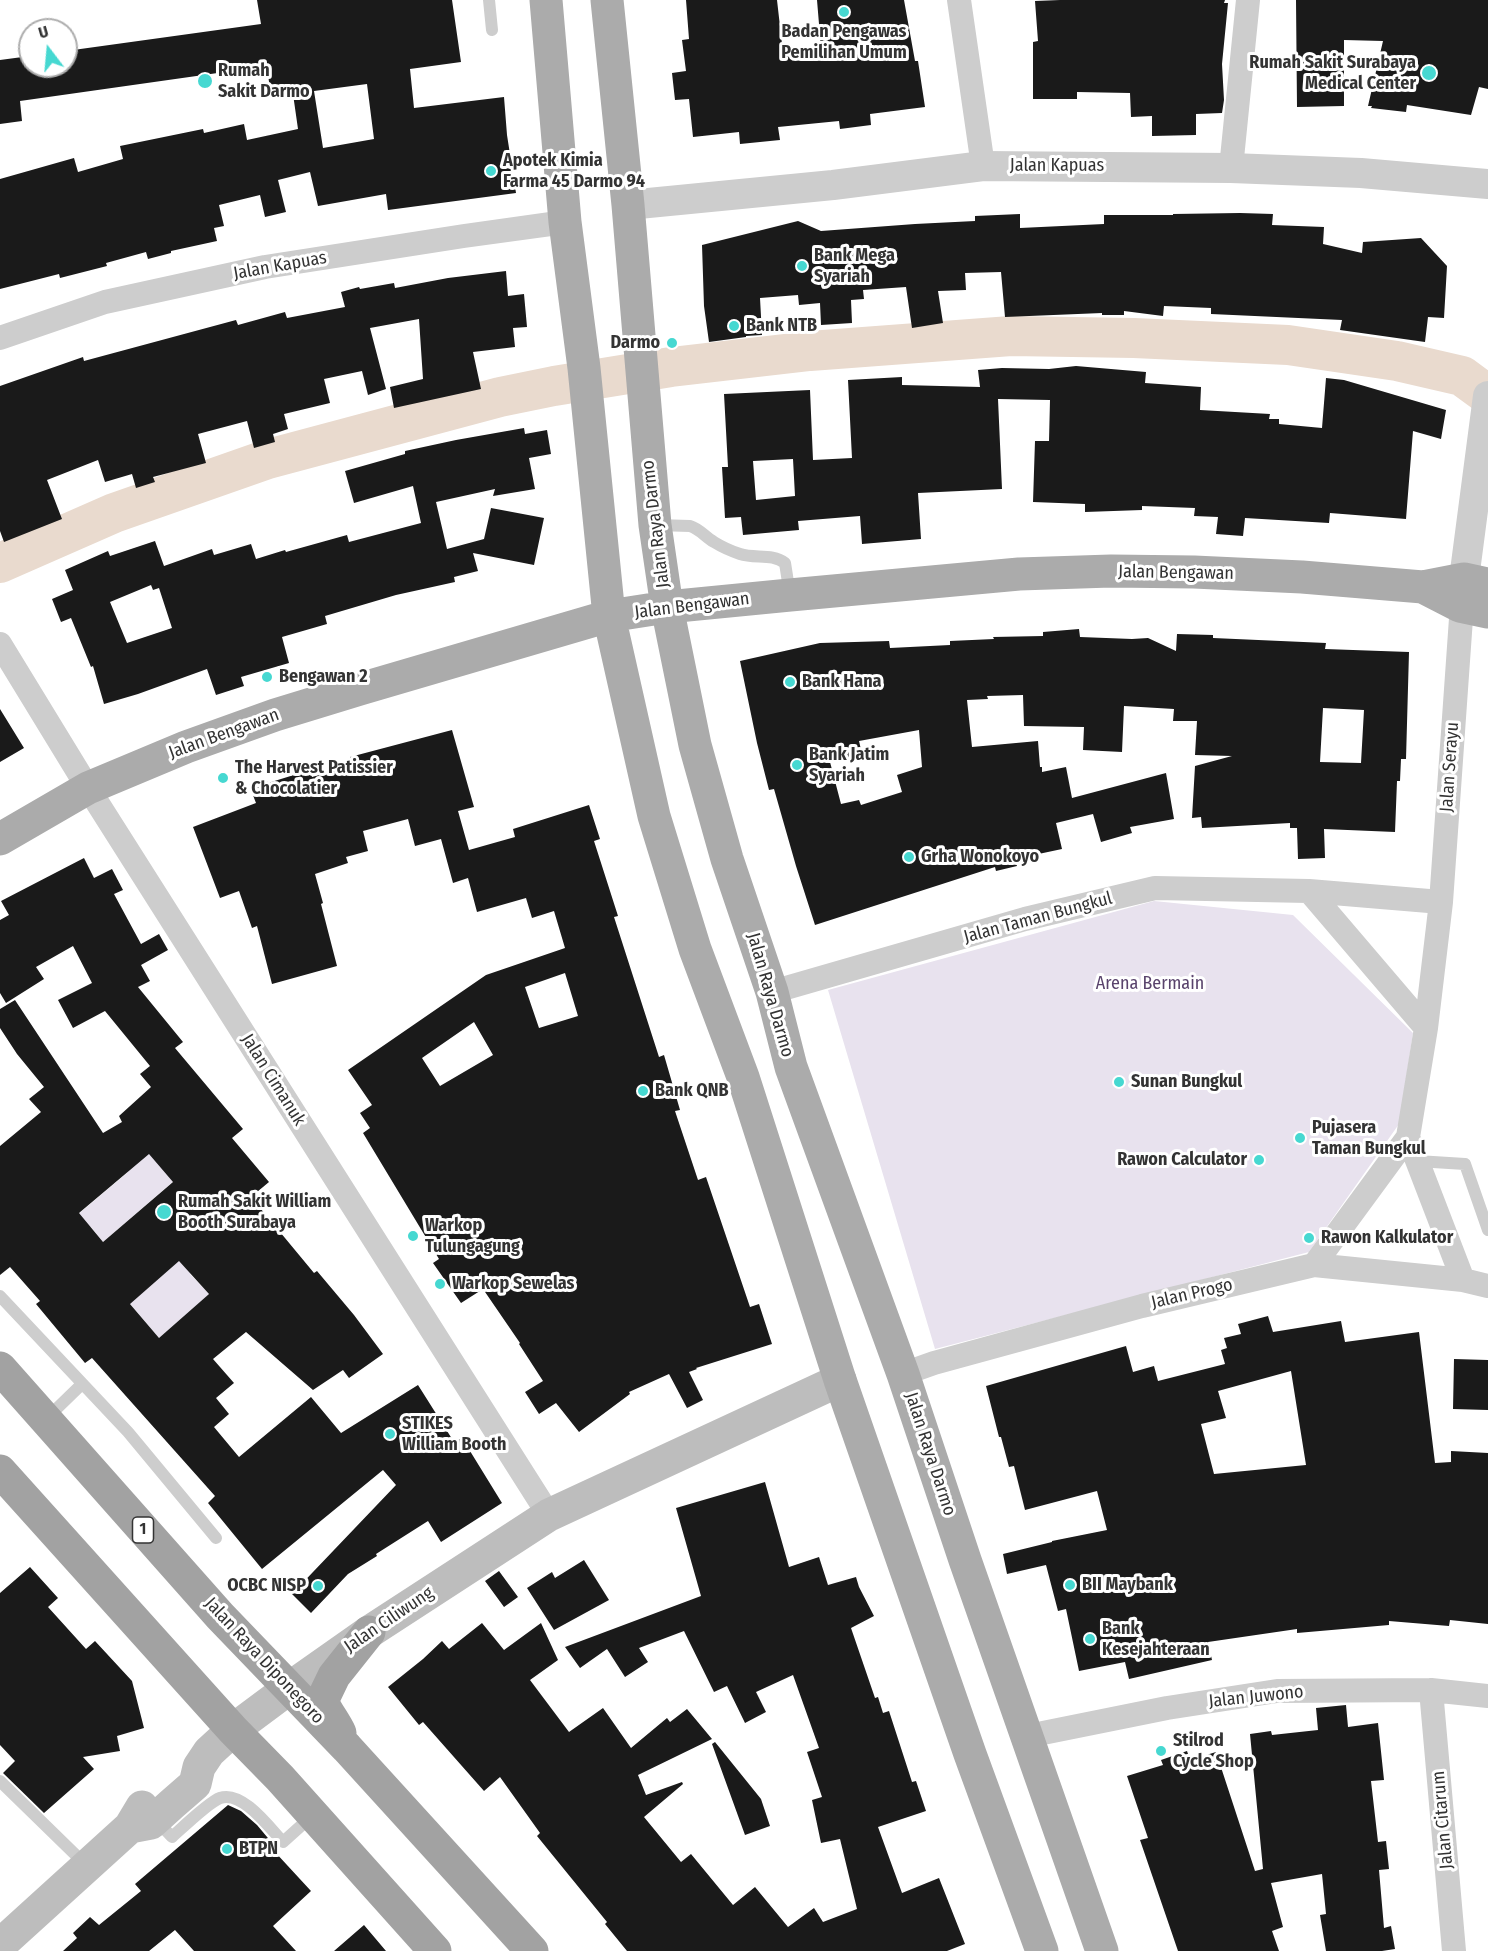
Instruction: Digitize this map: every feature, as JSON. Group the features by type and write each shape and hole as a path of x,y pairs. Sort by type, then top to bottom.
{"highway":[{"name":"Jalan Raya Diponegoro","path":"0,1368 220,1616 347,1748 532,1951"},
{"path":"0,1471 233,1730 280,1778 428,1949"},
{"path":"347,1748 335,1720 326,1711 322,1701 334,1676 369,1632"}],"main road":[{"path":"546,0 565,222 584,368 609,616 654,816 695,949 743,1077 840,1380 970,1754 1042,1951"},
{"name":"Jalan Raya Darmo","path":"607,0 655,525 666,607 695,745 727,859 772,992 791,1067 903,1374 965,1560 1102,1951"},
{"name":"Jalan Bengawan","path":"0,839 88,788 186,747 275,715 609,616 666,607 1019,574 1111,571 1302,577 1424,587 1475,595"},
{"path":"743,1077 754,1089 772,1089 783,1083 791,1067"},
{"path":"768,1155 772,1147 784,1136 798,1131 816,1135"},
{"name":"Jalan Ciliwung","path":"0,1945 86,1865 143,1823 139,1811 182,1772 199,1767 209,1752 233,1730 369,1632 549,1515 840,1380"}],"street":[{"path":"959,0 983,166"},
{"path":"1231,168 1248,0"},
{"name":"Jalan Kapuas","path":"627,205 833,185 983,166 1231,168 1361,173 1488,184"},
{"name":"Jalan Kapuas","path":"0,338 105,302 265,267 565,222"},
{"name":"Jalan Serayu","path":"1314,1265 1408,1137 1426,1028 1475,595 1482,430 1488,396"},
{"name":"Jalan Cimanuk","path":"0,644 88,788 549,1515"},
{"name":"Jalan Taman Bungkul","path":"772,992 1025,919 1155,888 1310,891 1441,902"},
{"path":"1310,891 1426,1028"},
{"name":"Jalan Serayu","path":"1408,1137 1463,1280"},
{"name":"Jalan Progo","path":"903,1374 1142,1306 1314,1265 1463,1280 1488,1286"},
{"name":"Jalan Juwono","path":"1028,1736 1167,1708 1277,1691 1431,1690 1488,1696"},
{"name":"Jalan Citarum","path":"1431,1690 1454,1951"}],"lane":[{"path":"489,0 492,30"},
{"path":"655,525 696,527 713,541 740,554 779,558 785,563 790,595"},
{"path":"1417,1161 1465,1164 1488,1230"},
{"path":"0,1296 128,1432 216,1538"},
{"path":"46,1420 82,1384"},
{"path":"0,1781 86,1865"},
{"path":"143,1823 172,1837 213,1801 228,1796 236,1797 245,1803 283,1842 313,1815"}],"green space":[{"name":"Arena Bermain","path":"1154,901 1293,915 1413,1033 1399,1124 1309,1252 935,1349 828,990"},
{"path":"141,1145 198,1160 103,1242 91,1227 75,1240 63,1227 127,1173"},
{"path":"191,1250 203,1263 190,1274 209,1294 159,1338 115,1286"}],"building":[{"path":"257,0 452,0 461,62 410,69 414,108 504,97 516,193 388,210 386,194 318,206 310,172 278,180 286,212 265,217 260,195 219,205 224,226 214,228 217,241 171,251 171,253 148,259 146,252 106,263 107,266 60,278 59,274 0,289 0,179 74,158 78,172 123,159 120,146 203,129 204,133 244,124 247,140 298,129 293,94 271,98 267,66 20,101 22,121 0,124 0,60 18,58 18,78 78,78 78,49 261,24","holes":["367,84 374,139 323,148 314,91"]},
{"path":"686,0 777,0 783,53 821,48 817,0 904,0 915,61 918,61 925,107 870,114 871,125 840,129 839,121 778,127 780,140 740,144 739,132 693,137 689,99 675,100 672,73 686,71 682,40 689,39"},
{"path":"1225,0 1224,3 1228,3 1222,64 1224,100 1222,113 1196,114 1196,135 1152,136 1152,116 1131,117 1130,93 1077,92 1077,99 1033,99 1033,42 1038,41 1035,1"},
{"path":"1296,0 1488,0 1488,89 1479,87 1471,115 1407,105 1406,112 1371,108 1372,106 1368,106 1383,41 1344,40 1344,106 1297,107"},
{"path":"1020,214 1020,228 1104,224 1104,215 1273,214 1272,225 1324,227 1323,244 1362,253 1363,242 1421,238 1447,266 1444,318 1428,317 1425,342 1340,330 1342,320 1211,314 1211,308 1164,306 1163,316 1124,311 1124,315 1102,315 1102,313 1005,317 1001,272 965,273 966,290 938,291 943,323 912,328 906,287 863,290 864,299 851,300 852,323 821,325 820,303 799,305 798,295 760,298 762,335 709,342 704,306 702,245 798,221 821,231 975,221 975,216"},
{"path":"506,271 508,296 524,294 527,327 513,328 515,347 473,352 481,389 394,408 390,387 423,379 419,319 370,328 386,389 368,395 362,371 324,379 330,403 284,414 288,429 273,434 275,442 254,448 247,421 198,434 206,463 153,477 155,482 136,488 132,474 105,482 98,460 47,480 62,519 4,542 0,531 0,386 83,357 84,361 236,320 238,325 285,312 287,318 345,307 341,292 359,287 360,289 394,283 395,288 448,278"},
{"path":"1076,366 1146,372 1145,383 1201,387 1200,410 1270,414 1269,419 1279,419 1279,424 1322,428 1326,378 1344,380 1446,410 1441,439 1413,431 1406,519 1330,513 1329,523 1245,518 1243,536 1216,534 1218,517 1194,516 1195,508 1142,506 1142,510 1085,512 1085,504 1033,502 1035,441 1049,441 1050,400 998,399 1002,489 918,493 921,539 862,544 860,516 798,521 799,530 743,535 741,517 725,518 722,467 728,467 724,394 810,390 813,460 852,458 848,380 902,377 902,385 980,387 978,370 1049,369","holes":["793,459 795,496 756,500 753,461"]},
{"path":"524,428 525,434 547,430 551,454 529,458 535,489 493,496 495,489 436,502 447,549 484,539 491,508 544,518 534,565 473,553 478,571 454,577 455,582 396,595 325,616 327,624 282,637 289,663 241,677 244,686 216,695 207,669 104,704 93,666 91,667 71,618 61,622 52,599 73,590 65,570 108,551 110,556 155,541 164,566 212,549 214,555 251,544 256,559 347,535 349,542 421,523 413,486 354,503 345,471 405,454 405,451","holes":["151,585 153,590 159,588 172,628 127,643 110,602"]},
{"path":"1079,629 1080,637 1148,638 1176,651 1177,634 1213,635 1213,638 1326,643 1325,649 1409,652 1406,759 1401,759 1400,781 1397,781 1395,832 1324,829 1325,858 1298,859 1297,828 1290,828 1290,823 1202,828 1201,817 1192,818 1195,766 1232,756 1195,755 1197,721 1173,721 1174,709 1124,706 1122,752 1083,750 1084,727 1024,726 1023,695 987,696 988,699 967,700 972,747 1038,741 1042,772 1066,767 1072,798 1166,773 1174,819 1130,827 1132,833 1101,842 1093,814 1056,823 1062,849 1015,859 1017,866 996,871 995,867 815,925 774,789 769,790 740,661 820,643 889,641 890,648 950,645 950,641 994,639 993,637 1043,636 1043,632","holes":["1323,708 1364,710 1361,763 1320,762","919,730 922,767 897,775 902,792 861,805 859,800 841,804 830,762 862,754 859,741"]},
{"path":"0,709 24,748 0,762"},
{"path":"452,730 474,807 458,811 469,850 515,837 513,829 589,805 600,839 594,841 618,916 614,917 659,1057 664,1055 680,1110 675,1111 698,1180 706,1177 750,1307 759,1304 772,1344 689,1372 703,1400 687,1408 669,1374 629,1392 630,1394 579,1432 556,1403 539,1414 525,1392 543,1381 520,1343 483,1289 461,1303 433,1263 439,1259 363,1133 370,1128 360,1113 372,1105 348,1070 486,975 565,948 554,911 532,918 526,898 477,912 468,878 453,883 441,839 415,846 408,819 363,831 368,851 346,857 348,863 315,874 337,966 272,984 257,926 252,928 239,891 220,898 193,827 256,803 249,785 266,779 268,783 310,770 312,777 352,766 350,757","holes":["565,973 578,1016 539,1028 525,987","474,1022 493,1055 440,1086 422,1058"]},
{"name":"Rumah Sakit William Booth Surabaya","path":"84,858 94,878 112,869 123,890 114,894 141,944 159,934 168,950 141,965 150,981 138,987 183,1042 175,1048 243,1129 232,1138 269,1182 251,1197 314,1273 317,1271 354,1315 383,1354 349,1378 343,1370 313,1390 246,1332 213,1359 234,1383 216,1398 229,1414 214,1427 239,1457 311,1397 341,1433 418,1385 454,1442 462,1438 502,1503 441,1542 428,1521 348,1574 311,1613 292,1594 396,1485 383,1470 262,1569 208,1503 215,1496 92,1358 85,1363 36,1304 40,1301 10,1267 0,1275 0,1146 41,1112 29,1099 44,1087 17,1054 0,1028 0,1009 15,1000 103,1133 122,1122 119,1116 151,1087 140,1074 150,1066 105,1011 73,1028 58,1000 92,983 73,946 36,967 44,979 6,1003 0,993 0,920 9,915 1,901","holes":["149,1154 173,1182 103,1242 79,1213","179,1261 209,1294 159,1338 130,1304"]},
{"path":"1268,1316 1273,1332 1341,1321 1345,1342 1419,1332 1435,1463 1451,1462 1451,1451 1488,1453 1488,1624 1450,1620 1449,1626 1389,1621 1389,1625 1297,1633 1297,1629 1208,1642 1212,1660 1129,1679 1125,1662 1079,1671 1066,1609 1058,1611 1046,1565 1007,1574 1003,1554 1107,1530 1097,1491 1025,1510 1014,1466 1009,1467 1001,1437 999,1437 986,1386 1126,1346 1133,1372 1154,1366 1158,1381 1225,1364 1221,1350 1227,1348 1224,1338 1241,1334 1238,1324","holes":["1291,1371 1306,1465 1214,1474 1201,1424 1226,1418 1218,1391"]},
{"path":"1454,1359 1488,1360 1488,1410 1453,1409"},
{"path":"765,1482 789,1567 819,1557 828,1585 856,1577 874,1616 851,1628 875,1698 878,1697 883,1713 889,1711 912,1782 916,1781 926,1811 878,1827 902,1893 939,1878 965,1944 947,1951 627,1951 605,1924 607,1922 537,1836 540,1833 500,1777 484,1791 423,1722 419,1725 388,1687 442,1641 449,1649 482,1623 504,1650 541,1623 558,1660 530,1680 569,1732 603,1708 631,1748 667,1718 670,1722 687,1709 712,1739 638,1775 646,1795 682,1782 683,1784 644,1817 681,1862 691,1854 733,1905 755,1887 788,1927 814,1908 823,1922 857,1909 840,1839 821,1843 812,1800 822,1797 807,1752 819,1748 793,1675 756,1692 766,1712 745,1723 727,1686 714,1692 684,1631 639,1648 648,1662 625,1677 607,1649 580,1668 565,1647 701,1596 676,1508"},
{"path":"584,1560 609,1600 554,1630 527,1588 552,1572 555,1578"},
{"path":"30,1567 58,1598 48,1607 86,1649 95,1641 132,1681 144,1728 117,1736 120,1751 83,1757 94,1769 44,1813 3,1773 15,1761 0,1745 0,1593"},
{"path":"499,1571 518,1597 504,1607 485,1581"},
{"path":"1346,1705 1348,1727 1378,1723 1384,1780 1371,1781 1378,1842 1386,1841 1389,1869 1379,1870 1384,1928 1391,1926 1395,1949 1326,1951 1320,1915 1326,1914 1322,1874 1271,1883 1283,1927 1272,1931 1279,1951 1178,1951 1140,1840 1148,1838 1127,1776 1163,1765 1161,1760 1187,1751 1190,1760 1216,1752 1255,1871 1263,1869 1250,1734 1271,1731 1272,1735 1318,1730 1316,1708"},
{"path":"715,1742 761,1799 770,1826 745,1835 712,1744"},
{"path":"228,1805 241,1811 257,1825 278,1850 275,1852 311,1891 273,1926 296,1951 194,1951 175,1930 149,1951 63,1951 77,1938 73,1933 90,1917 99,1925 141,1891 135,1884"},
{"path":"364,1925 386,1951 334,1951"}],"waterway":[{"path":"0,563 114,513 268,459 500,397 671,367 810,351 1011,336 1134,338 1288,345 1397,361 1462,376 1488,395"}],"place":[{"name":"Badan Pengawas Pemilihan Umum","path":"844,12"},
{"name":"Rumah Sakit Surabaya Medical Center","path":"1429,73"},
{"name":"Rumah Sakit Darmo","path":"205,81"},
{"name":"Apotek Kimia Farma 45 Darmo 94","path":"491,171"},
{"name":"Bank Mega Syariah","path":"802,266"},
{"name":"Bank NTB","path":"734,326"},
{"name":"Darmo","path":"672,343"},
{"name":"Bengawan 2","path":"267,677"},
{"name":"Bank Hana","path":"790,682"},
{"name":"Bank Jatim Syariah","path":"797,765"},
{"name":"The Harvest Patissier & Chocolatier","path":"223,778"},
{"name":"Grha Wonokoyo","path":"909,857"},
{"name":"Sunan Bungkul","path":"1119,1082"},
{"name":"Bank QNB","path":"643,1091"},
{"name":"Pujasera Taman Bungkul","path":"1300,1138"},
{"name":"Rawon Calculator","path":"1259,1160"},
{"name":"Rumah Sakit William Booth Surabaya","path":"164,1212"},
{"name":"Warkop Tulungagung","path":"413,1236"},
{"name":"Rawon Kalkulator","path":"1309,1238"},
{"name":"Warkop Sewelas","path":"440,1284"},
{"name":"STIKES William Booth","path":"390,1434"},
{"name":"BII Maybank","path":"1070,1585"},
{"name":"OCBC NISP","path":"318,1586"},
{"name":"Bank Kesejahteraan","path":"1090,1639"},
{"name":"Stilrod Cycle Shop","path":"1161,1751"},
{"name":"BTPN","path":"227,1849"}]}
